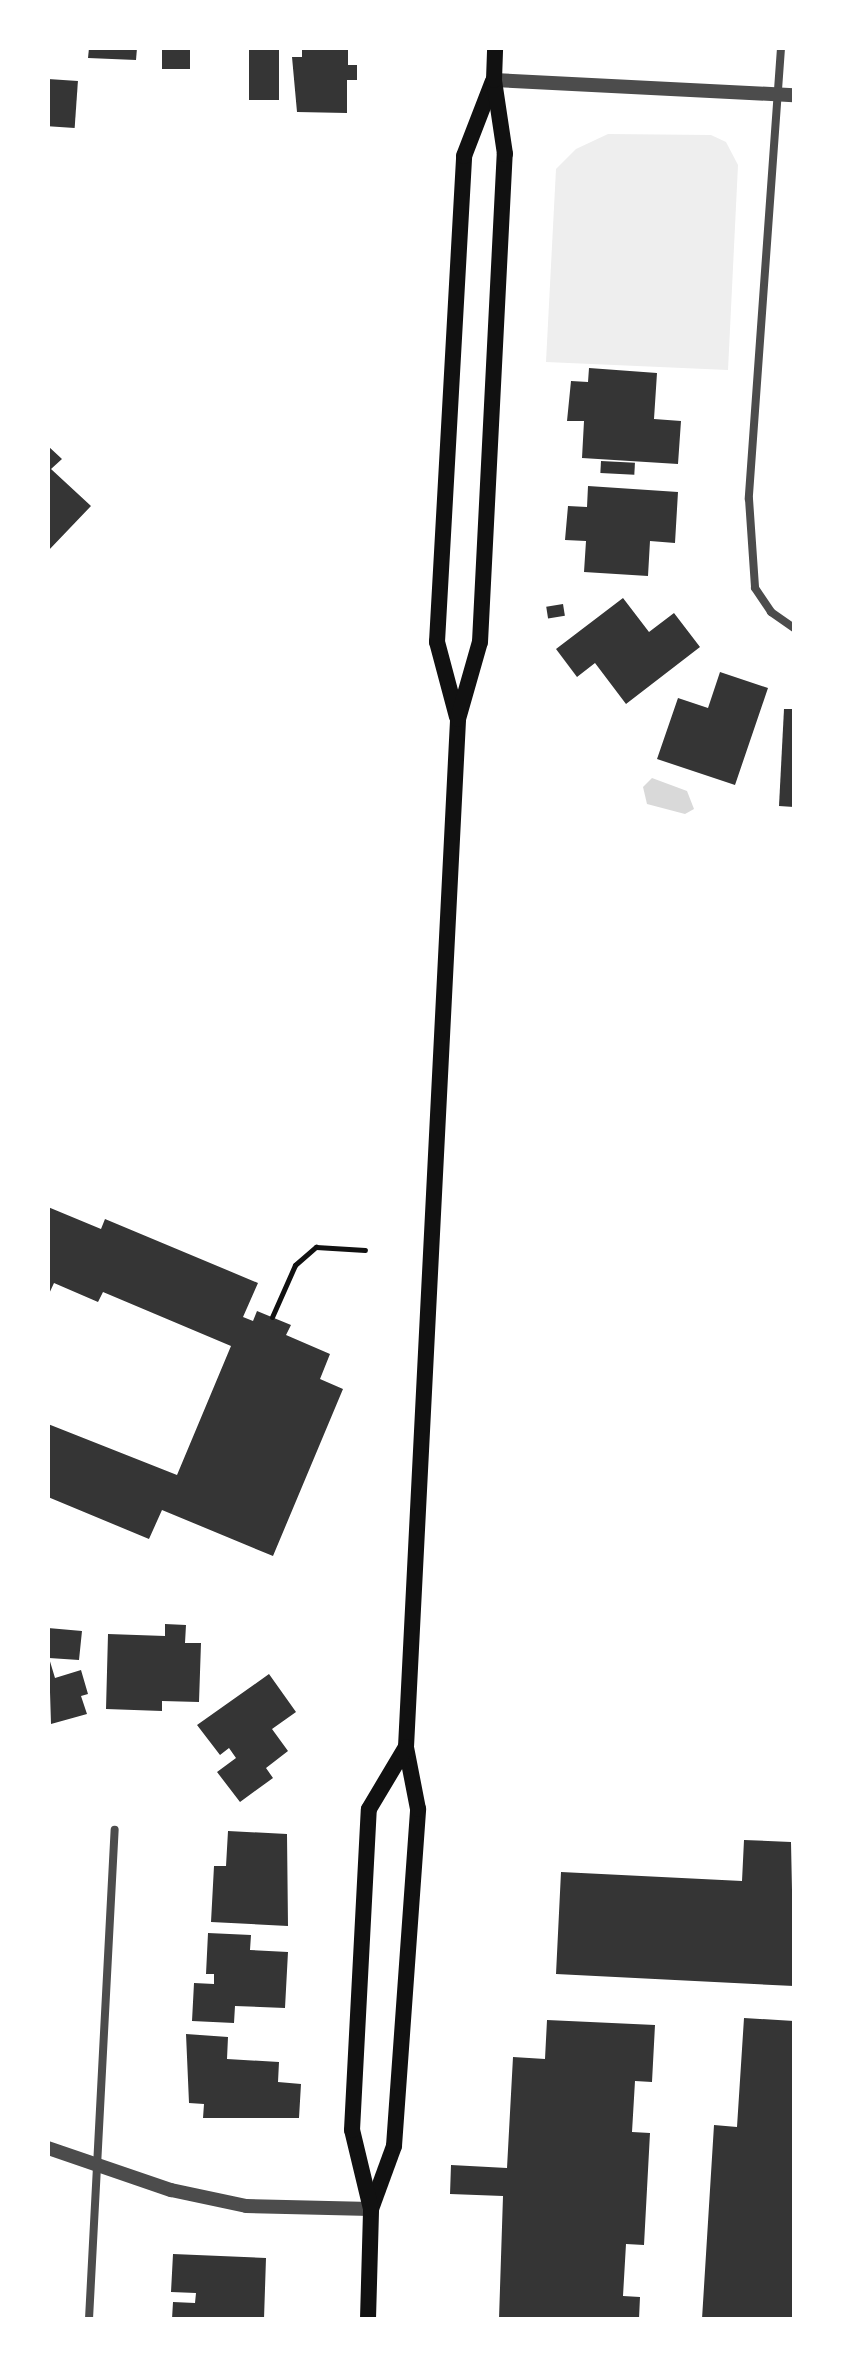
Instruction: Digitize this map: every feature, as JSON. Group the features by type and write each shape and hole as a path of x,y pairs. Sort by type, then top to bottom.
{"main road":[{"path":"371,2209 395,2131 418,1809 406,1747 458,719 480,642 505,154 494,80 495,48"},
{"path":"458,719 437,642 440,579 464,156 494,80"},
{"path":"368,2319 371,2209 352,2130 369,1809 406,1747"}],"street":[{"path":"781,48 749,499 755,588 771,612 794,628"},
{"path":"494,80 794,95"},
{"path":"89,2319 115,1830"},
{"path":"48,2148 171,2190 246,2206 371,2209"}],"path":[{"path":"272,1317 295,1265 316,1247 365,1250"}],"shaded area":[{"path":"608,134 711,135 726,142 738,165 728,370 546,362 556,169 576,149"},
{"path":"652,778 687,791 694,809 685,814 647,804 643,787"}],"building":[{"path":"89,48 137,48 136,60 88,58"},
{"path":"162,48 190,48 190,69 162,69"},
{"path":"249,48 279,48 279,100 249,100"},
{"path":"302,48 348,48 348,65 357,65 357,80 347,80 347,113 297,112 292,57 302,57"},
{"path":"48,79 78,81 75,128 48,126"},
{"path":"589,368 657,373 654,419 681,421 678,464 582,458 584,421 567,421 571,381 588,382"},
{"path":"48,446 62,459 51,469 91,506 48,551"},
{"path":"601,461 635,463 634,475 600,473"},
{"path":"588,486 678,492 675,543 650,541 648,576 584,572 586,541 565,540 568,506 587,507"},
{"path":"623,598 649,632 674,613 700,647 626,704 595,663 577,677 556,649"},
{"path":"563,604 565,616 548,619 546,607"},
{"path":"720,672 768,688 735,785 657,759 678,698 708,708"},
{"path":"784,709 794,709 794,807 779,806"},
{"path":"48,1207 101,1229 105,1219 258,1283 243,1317 253,1321 257,1311 291,1325 286,1335 330,1354 320,1379 343,1389 273,1556 162,1510 149,1539 48,1497 48,1424 177,1475 231,1346 103,1292 98,1302 54,1283 48,1296"},
{"path":"165,1624 186,1625 185,1643 201,1643 199,1702 162,1701 162,1711 106,1709 108,1634 165,1636"},
{"path":"48,1628 82,1631 79,1660 49,1658 55,1678 81,1670 88,1694 81,1696 87,1714 51,1724"},
{"path":"269,1674 296,1712 272,1729 288,1751 266,1768 273,1778 240,1802 217,1772 236,1758 229,1748 220,1755 197,1725"},
{"path":"228,1831 287,1834 288,1926 211,1922 214,1866 226,1866"},
{"path":"744,1840 791,1842 794,1986 556,1974 561,1872 742,1881"},
{"path":"208,1933 251,1935 250,1950 288,1952 285,2008 235,2006 234,2023 192,2021 194,1983 214,1984 214,1974 206,1974"},
{"path":"744,2018 794,2021 794,2319 702,2319 714,2125 737,2127"},
{"path":"547,2020 655,2025 652,2082 635,2081 632,2132 650,2133 644,2245 626,2244 623,2296 640,2297 639,2319 499,2319 503,2196 450,2194 451,2165 507,2168 513,2057 545,2059"},
{"path":"186,2034 228,2037 227,2059 279,2062 278,2082 301,2084 299,2118 203,2118 204,2104 189,2103"},
{"path":"173,2254 266,2258 264,2319 172,2319 173,2302 195,2303 196,2293 171,2292"}]}
